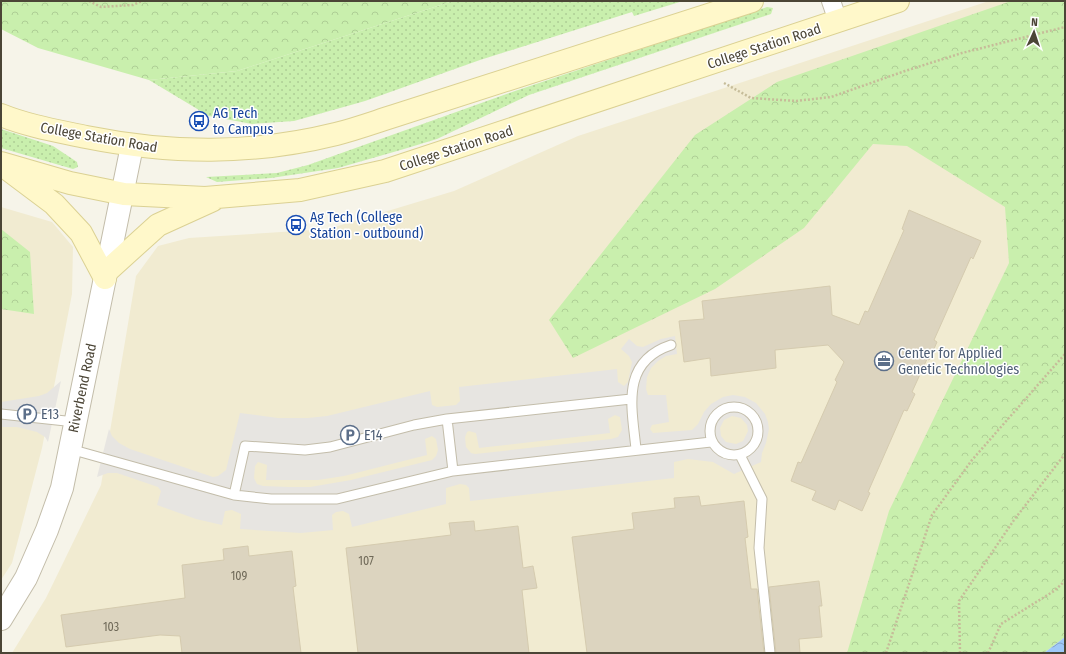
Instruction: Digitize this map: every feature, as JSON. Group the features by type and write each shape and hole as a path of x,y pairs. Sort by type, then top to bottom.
{"main road":[{"name":"College Station Road","path":"1,115 52,130 132,146 180,150 232,150 282,144 336,134 752,1"},
{"name":"College Station Road","path":"1,164 70,183 124,194 205,198 300,190 385,171 898,1"},
{"path":"1,164 54,204 81,233 106,275 158,225 219,197"}],"street":[{"path":"831,1 838,22"},
{"name":"Riverbend Road","path":"1,619 26,578 47,530 62,488 124,194 132,146"}],"lane":[{"path":"636,449 631,399 634,382 642,364 652,354 671,345"},
{"path":"234,495 245,446 305,450 447,419 631,399"},
{"path":"736,407 744,409 751,414 756,421 758,433 754,445 748,451 740,455 732,456 723,454 711,442 710,425 713,417 719,411 736,407"},
{"path":"1,414 75,422"},
{"path":"447,419 453,471"},
{"path":"70,449 234,495 271,499 337,499 453,471 636,449 711,442"},
{"path":"740,455 758,487 762,498 759,548 770,653"}],"path":[{"path":"89,1 101,7 133,5 142,1"},
{"path":"723,82 751,98 796,101 831,97 962,53 1065,27"},
{"path":"886,653 932,515 972,460 1065,354"},
{"path":"960,653 959,601 1014,520 1065,454"},
{"path":"988,653 1001,624 1054,591 1065,581"}],"shaded area":[{"path":"989,1 1065,1 1065,637 1044,653 12,653 46,598 101,485 136,276 158,246 189,238 328,229 454,191 578,136"},
{"path":"1,207 52,222 73,247 72,294 42,448 12,563 1,580"},
{"name":"E14","path":"675,336 677,354 666,356 658,361 651,368 647,377 646,389 648,395 666,395 669,422 652,425 650,429 653,433 692,430 698,424 704,412 711,404 723,397 733,395 745,397 756,403 765,414 768,422 769,429 761,462 734,474 713,462 688,459 674,462 674,478 470,501 469,488 466,485 460,484 446,488 446,504 352,527 349,514 343,511 336,512 332,515 333,530 301,533 240,529 241,514 232,510 225,511 222,525 196,519 157,505 161,491 158,487 117,473 108,473 97,477 109,429 112,436 119,443 130,449 213,477 218,476 226,470 240,413 278,418 308,418 327,416 430,391 432,405 437,407 456,405 460,401 459,387 617,369 618,382 624,386 628,382 632,362 629,356 621,349 629,339 637,346 643,347 661,339","holes":["615,415 620,417 622,430 618,437 475,454 471,453 466,447 465,437 469,431 476,433 479,448 610,433 608,419","732,416 741,418 747,425 748,431 743,441 736,444 726,442 721,436 720,428 724,420","432,436 436,439 438,450 436,456 432,460 351,480 310,487 289,487 263,486 257,484 254,478 255,466 258,462 267,465 266,480 318,480 344,476 427,455 425,439"]},
{"name":"E13","path":"61,381 48,442 45,437 37,432 17,427 1,427 1,402 39,396 47,393"}],"green space":[{"path":"1,1 453,1 237,71 149,80 38,48 1,29"},
{"path":"453,1 683,1 634,16 632,12 480,60 365,101 294,121 252,124 209,116 149,80 237,71"},
{"path":"1011,1 1065,1 1065,637 1044,653 847,653 889,511 1009,263 1005,207 907,146 873,144 804,228 715,289 573,358 549,320 695,135 777,82"},
{"path":"767,7 773,8 771,14 529,95 437,139 404,149 338,168 271,178 217,182 206,177 277,173 308,165 515,91"},
{"path":"1,129 53,146 77,162 78,167 73,169 1,148"},
{"path":"1,229 30,252 34,314 1,309"}],"water":[{"path":"1065,637 1065,653 1044,653"}],"building":[{"name":"Center for Applied Genetic Technologies","path":"909,210 981,241 973,259 971,257 934,340 937,342 929,360 927,359 912,392 915,394 907,411 904,410 868,492 870,493 862,511 839,500 835,510 812,500 816,491 791,481 798,462 801,463 837,382 835,380 844,362 828,345 775,350 776,368 711,376 710,358 684,362 679,321 704,319 702,301 830,286 832,315 859,325 865,311 868,312 904,230 902,229"},
{"path":"699,496 701,506 744,501 748,537 745,538 751,589 757,589 764,653 587,653 572,537 634,529 632,513 675,508 674,498"},
{"path":"474,521 475,531 518,526 523,568 533,566 537,588 522,590 529,653 358,653 346,548 451,535 449,523"},
{"path":"248,546 249,556 292,551 296,586 293,587 301,653 182,653 180,636 160,635 66,647 61,615 185,598 182,565 224,560 223,549"},
{"path":"819,581 822,606 819,606 822,637 799,639 800,653 776,653 769,587"}],"place":[{"name":"AG Tech to Campus","path":"199,121"},
{"name":"Ag Tech (College Station - outbound)","path":"296,225"},
{"name":"Center for Applied Genetic Technologies","path":"884,361"},
{"name":"E13","path":"27,414"},
{"name":"E14","path":"350,435"}]}
